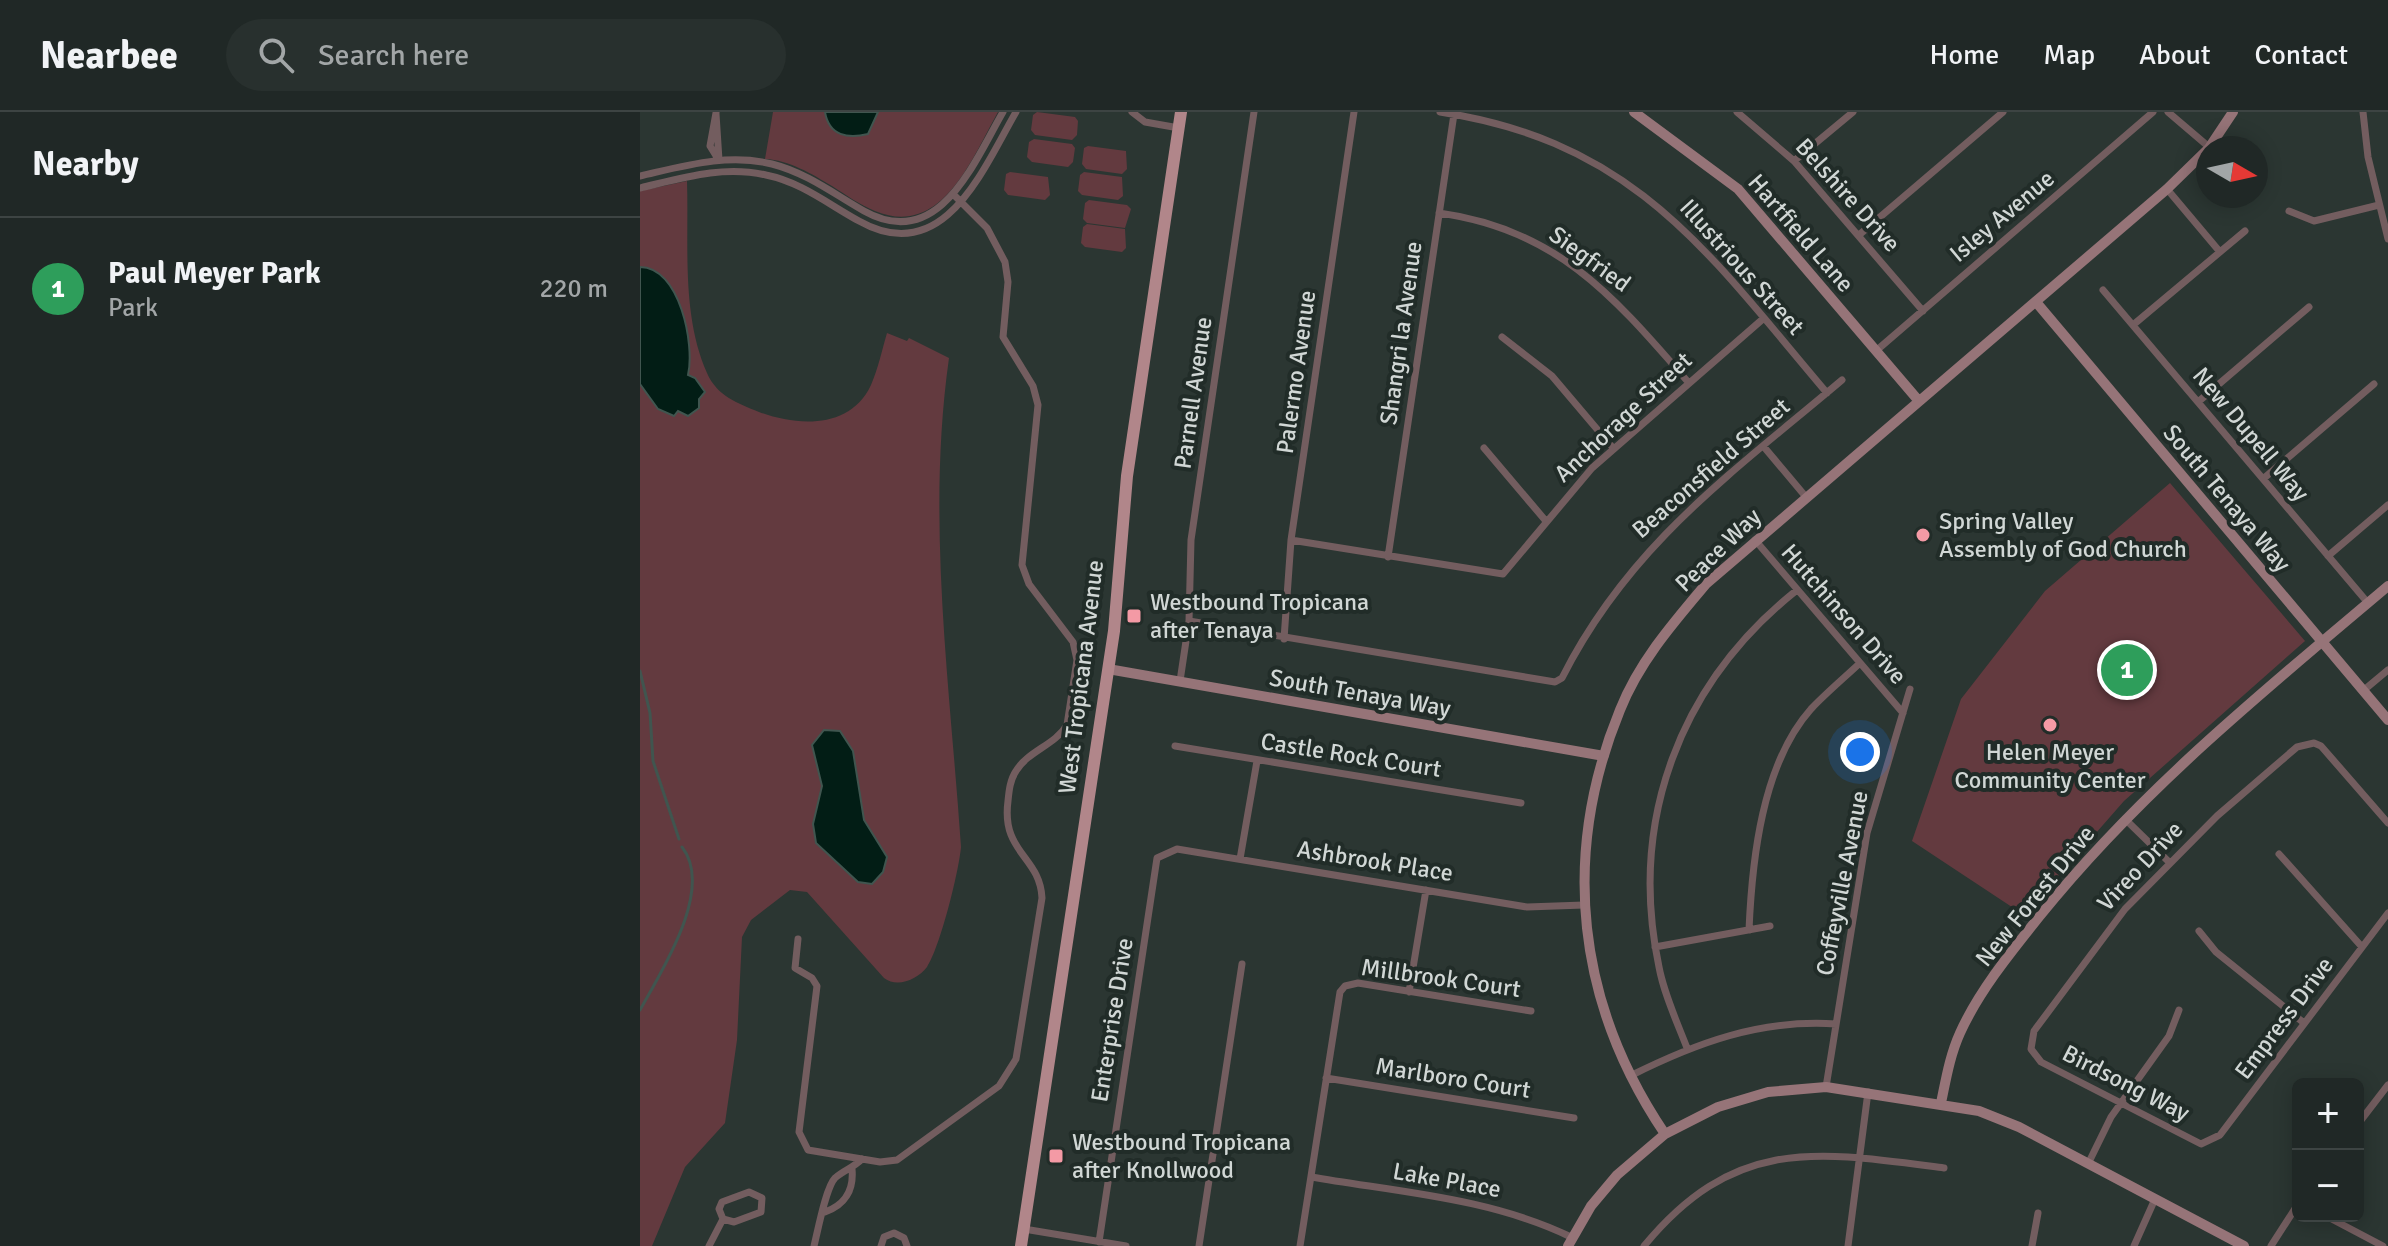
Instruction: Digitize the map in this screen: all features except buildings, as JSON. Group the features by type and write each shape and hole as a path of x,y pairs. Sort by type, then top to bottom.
{"main road":[{"name":"West Tropicana Avenue","path":"1021,1246 1108,669 1127,476 1181,112"}],"street":[{"path":"716,112 710,149 719,160"},
{"path":"640,176 719,160 757,161 786,168 873,216 890,220 924,216 954,195 1003,112"},
{"path":"640,188 713,172 755,172 796,184 869,226 898,232 937,223 963,202 1016,112"},
{"path":"1132,112 1145,122 1179,128"},
{"name":"Parnell Avenue","path":"1180,681 1189,621 1191,540 1254,112"},
{"name":"Palermo Avenue","path":"1284,639 1291,540 1354,112"},
{"name":"Illustrious Street","path":"1440,112 1542,137 1618,175 1671,215 1827,393"},
{"name":"Belshire Drive","path":"1737,112 1794,161 1923,311"},
{"path":"1794,161 1853,112"},
{"path":"1859,235 2003,112"},
{"name":"Isley Avenue","path":"1877,350 2153,112"},
{"path":"2168,112 2196,137"},
{"name":"Peace Way","path":"2217,136 2233,112"},
{"path":"2363,112 2368,157 2388,239"},
{"name":"Hartfield Lane","path":"1636,113 1738,189 1918,400"},
{"name":"Shangri la Avenue","path":"1388,557 1454,114"},
{"name":"Peace Way","path":"1665,1134 1630,1076 1608,1029 1592,968 1584,905 1587,833 1604,756 1620,708 1664,633 1706,584 2167,189 2196,161"},
{"path":"2167,189 2220,252"},
{"path":"798,939 795,968 812,978 817,990 800,1140 812,1152 885,1162 902,1157 999,1086 1013,1069 1042,898 1036,875 1007,828 1009,788 1019,767 1067,725 1077,660 1073,642 1023,572 1023,540 1038,405 1033,386 1003,337 1008,282 1005,262 992,236 954,195"},
{"path":"2289,211 2314,221 2379,205"},
{"name":"Siegfried","path":"1439,213 1496,226 1549,249 1621,304 1689,383"},
{"path":"2133,325 2245,231"},
{"name":"New Dupell Way","path":"2103,290 2368,603"},
{"name":"South Tenaya Way","path":"2036,302 2388,720"},
{"path":"2198,402 2309,307"},
{"name":"Anchorage Street","path":"1291,540 1503,574 1545,520 1613,448 1764,318"},
{"path":"1502,337 1552,376 1613,448"},
{"name":"Beaconsfield Street","path":"1189,621 1555,682 1562,678 1608,598 1640,558 1672,525 1842,380"},
{"path":"2263,479 2374,384"},
{"path":"1764,447 1806,497"},
{"path":"1484,448 1545,520"},
{"path":"2328,556 2388,505"},
{"name":"Hutchinson Drive","path":"1755,540 1903,713"},
{"name":"New Forest Drive","path":"1941,1103 1950,1058 1973,1010 2019,942 2124,818 2194,752 2388,586"},
{"path":"1687,1048 1659,970 1655,947 1650,909 1650,863 1655,818 1676,748 1714,676 1740,642 1797,590"},
{"path":"1749,930 1758,835 1780,764 1795,731 1811,709 1860,663"},
{"name":"South Tenaya Way","path":"1108,669 1604,756"},
{"path":"2364,690 2388,670"},
{"name":"Coffeyville Avenue","path":"1826,1087 1867,833 1910,689"},
{"name":"Vireo Drive","path":"2031,1049 2034,1031 2125,909 2169,862 2297,747 2314,743 2321,746 2388,823"},
{"name":"Castle Rock Court","path":"1175,746 1521,803"},
{"path":"1240,859 1257,761"},
{"path":"2124,818 2169,862"},
{"name":"Ashbrook Place","path":"1161,854 1177,849 1527,907 1584,905"},
{"name":"Enterprise Drive","path":"1099,1242 1157,858 1161,854"},
{"path":"2279,854 2362,947"},
{"path":"1409,992 1426,890"},
{"name":"Empress Drive","path":"2208,1144 2220,1135 2388,913"},
{"path":"1655,947 1770,926"},
{"path":"2199,931 2216,952 2304,1023"},
{"path":"1199,1246 1242,964"},
{"name":"Millbrook Court","path":"1326,1078 1340,992 1345,986 1358,983 1531,1011"},
{"path":"2088,1164 2120,1103 2169,1036 2179,1010"},
{"path":"1630,1076 1687,1048 1769,1025 1836,1024"},
{"name":"Birdsong Way","path":"2031,1049 2041,1062 2201,1144 2208,1144"},
{"path":"1300,1246 1326,1078"},
{"name":"Marlboro Court","path":"1326,1078 1574,1118"},
{"path":"1570,1242 1591,1206 1617,1175 1665,1134 1718,1107 1756,1096 1826,1087 1979,1111 2019,1127 2244,1246"},
{"path":"2364,1117 2387,1089"},
{"path":"1848,1246 1868,1092"},
{"path":"1644,1246 1672,1213 1712,1183 1752,1165 1822,1154 1944,1168"},
{"path":"814,1246 830,1184 862,1159"},
{"path":"825,1212 846,1198 851,1187 852,1169"},
{"name":"Lake Place","path":"1311,1177 1497,1208 1530,1217 1570,1242"},
{"path":"709,1246 723,1219 719,1209 724,1200 749,1192 762,1198 764,1205 759,1214 734,1222 723,1219"},
{"path":"2134,1246 2155,1199"},
{"path":"2032,1246 2038,1213"},
{"path":"2271,1246 2292,1213"},
{"path":"2337,1222 2383,1246"},
{"path":"1024,1229 1126,1246"},
{"path":"881,1246 884,1237 894,1233 904,1238 907,1246"}],"shaded area":[{"path":"773,112 998,112 952,189 937,204 919,214 898,217 869,209 800,168 765,159"},
{"path":"825,112 878,112 868,134 847,136 835,131"},
{"path":"1037,112 1075,117 1078,121 1077,135 1072,140 1035,135 1031,130 1033,115"},
{"path":"1034,139 1072,144 1075,148 1073,162 1068,167 1032,162 1027,157 1029,142"},
{"path":"1084,148 1126,151 1127,169 1122,174 1086,169 1082,164"},
{"path":"1084,172 1122,177 1123,196 1118,200 1082,195 1078,191 1080,175"},
{"path":"1006,174 1048,177 1050,195 1045,200 1008,195 1004,190"},
{"path":"687,181 688,278 693,327 707,373 716,388 728,398 774,417 821,421 850,410 862,400 871,385 887,333 907,341 909,338 949,358 942,419 940,541 946,664 961,847 938,944 923,972 907,981 895,982 884,978 807,892 790,890 751,920 742,937 737,1040 725,1123 685,1167 652,1246 640,1246 640,191"},
{"path":"1089,200 1127,205 1131,209 1125,228 1087,223 1083,219 1085,203"},
{"path":"1087,224 1125,229 1126,248 1122,252 1085,247 1081,243 1083,227"},
{"path":"640,267 654,270 665,280 682,310 689,345 688,375 695,378 705,392 699,399 699,408 688,416 678,411 674,416 658,409 640,384"},
{"path":"2170,483 2305,641 2124,801 2024,915 1912,841 1961,699 2045,591"},
{"path":"824,730 840,731 853,751 864,820 887,857 883,872 872,884 858,882 816,843 813,824 822,786 812,745"}],"waterway":[{"path":"640,671 650,713 653,761 679,839"},
{"path":"640,1010 671,953 689,907 691,865 682,847"}],"place":[{"name":"Spring Valley Assembly of God Church","path":"1923,535"},
{"name":"Westbound Tropicana after Tenaya","path":"1134,616"},
{"name":"Paul Meyer Park","path":"2127,670"},
{"name":"Helen Meyer Community Center","path":"2050,725"},
{"name":"Westbound Tropicana after Knollwood","path":"1056,1156"}]}
